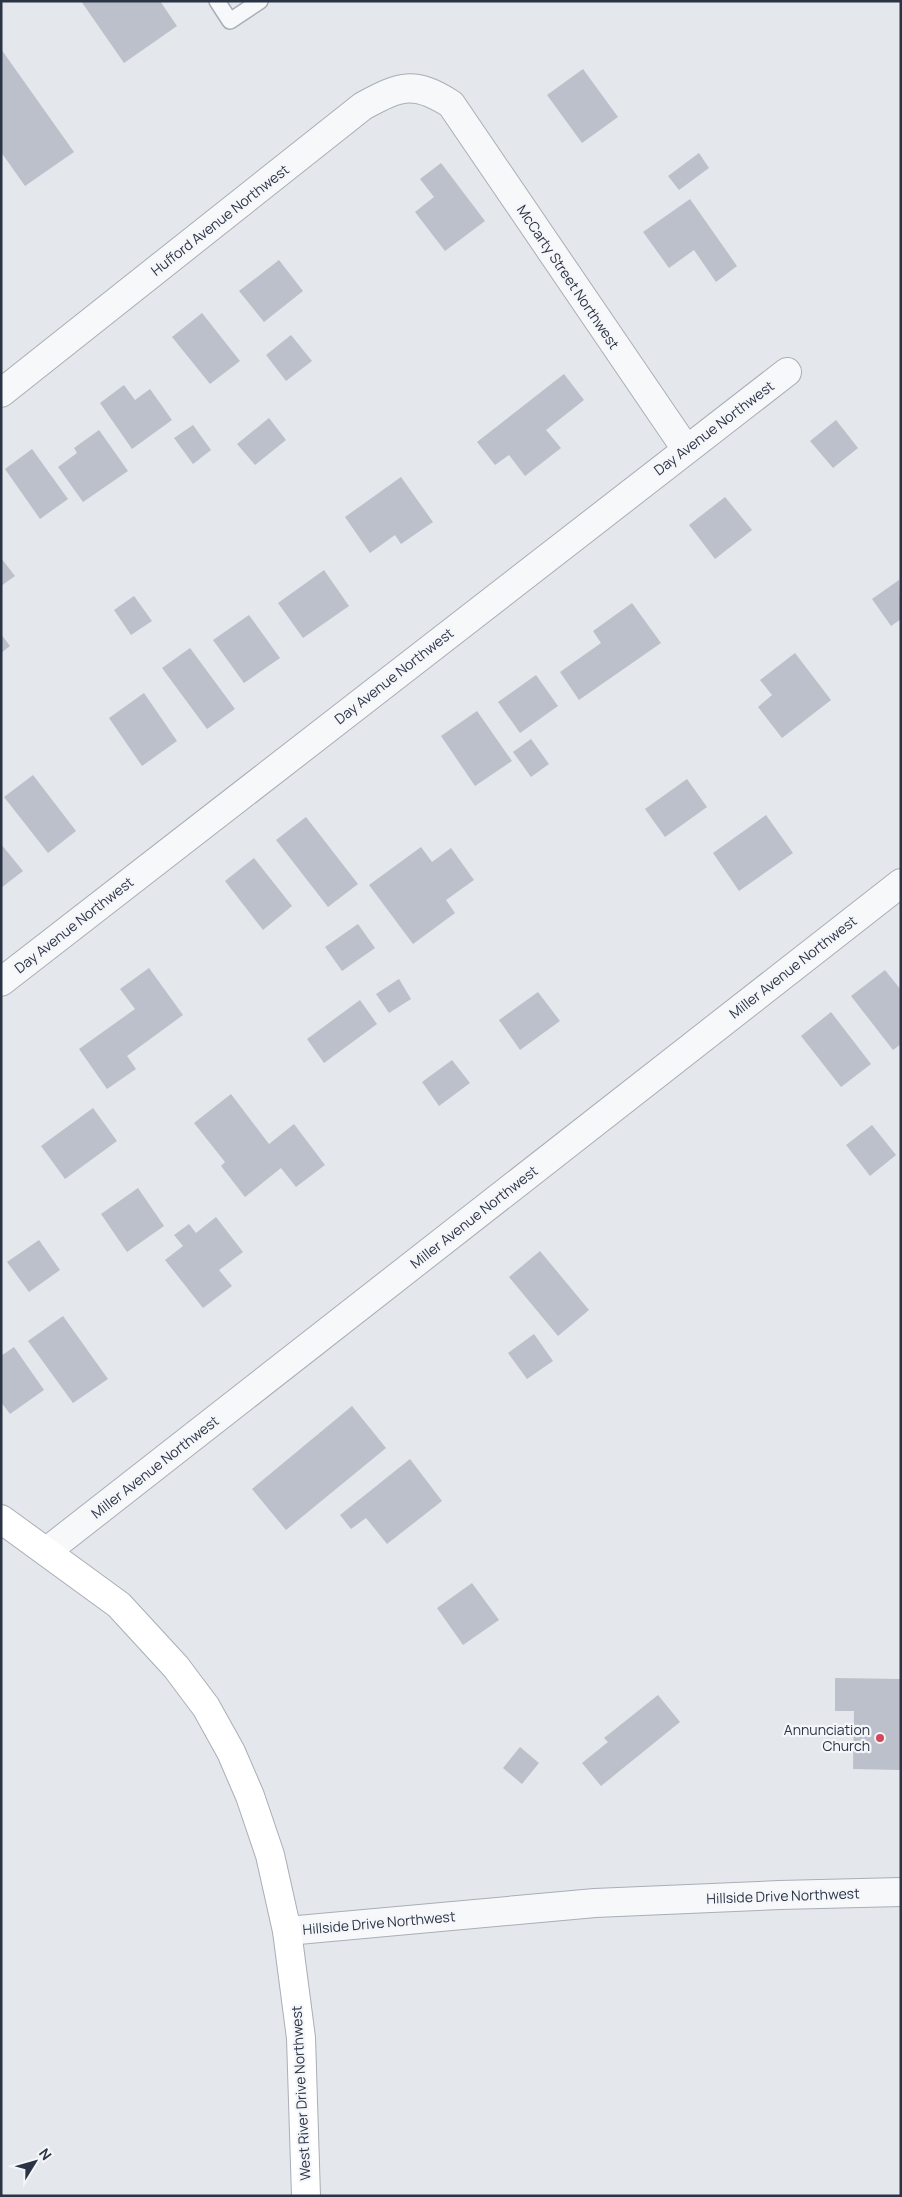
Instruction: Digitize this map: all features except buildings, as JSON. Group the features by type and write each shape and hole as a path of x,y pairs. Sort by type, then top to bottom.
{"main road":[{"name":"Hillside Drive Northwest","path":"1,1518 119,1605 176,1667 206,1707 231,1752 250,1796 270,1856 287,1931"},
{"name":"West River Drive Northwest","path":"287,1931 301,2038 306,2196"}],"street":[{"name":"Hufford Avenue Northwest","path":"1,393 363,106 391,91 415,88 435,94 451,104"},
{"name":"McCarty Street Northwest","path":"451,104 686,449"},
{"name":"Day Avenue Northwest","path":"1,982 787,372"},
{"name":"Miller Avenue Northwest","path":"47,1551 901,882"},
{"name":"Hillside Drive Northwest","path":"287,1931 595,1903 901,1892"}],"lane":[{"path":"217,1 230,22 260,1"}],"place":[{"name":"Annunciation Church","path":"880,1738"}]}
